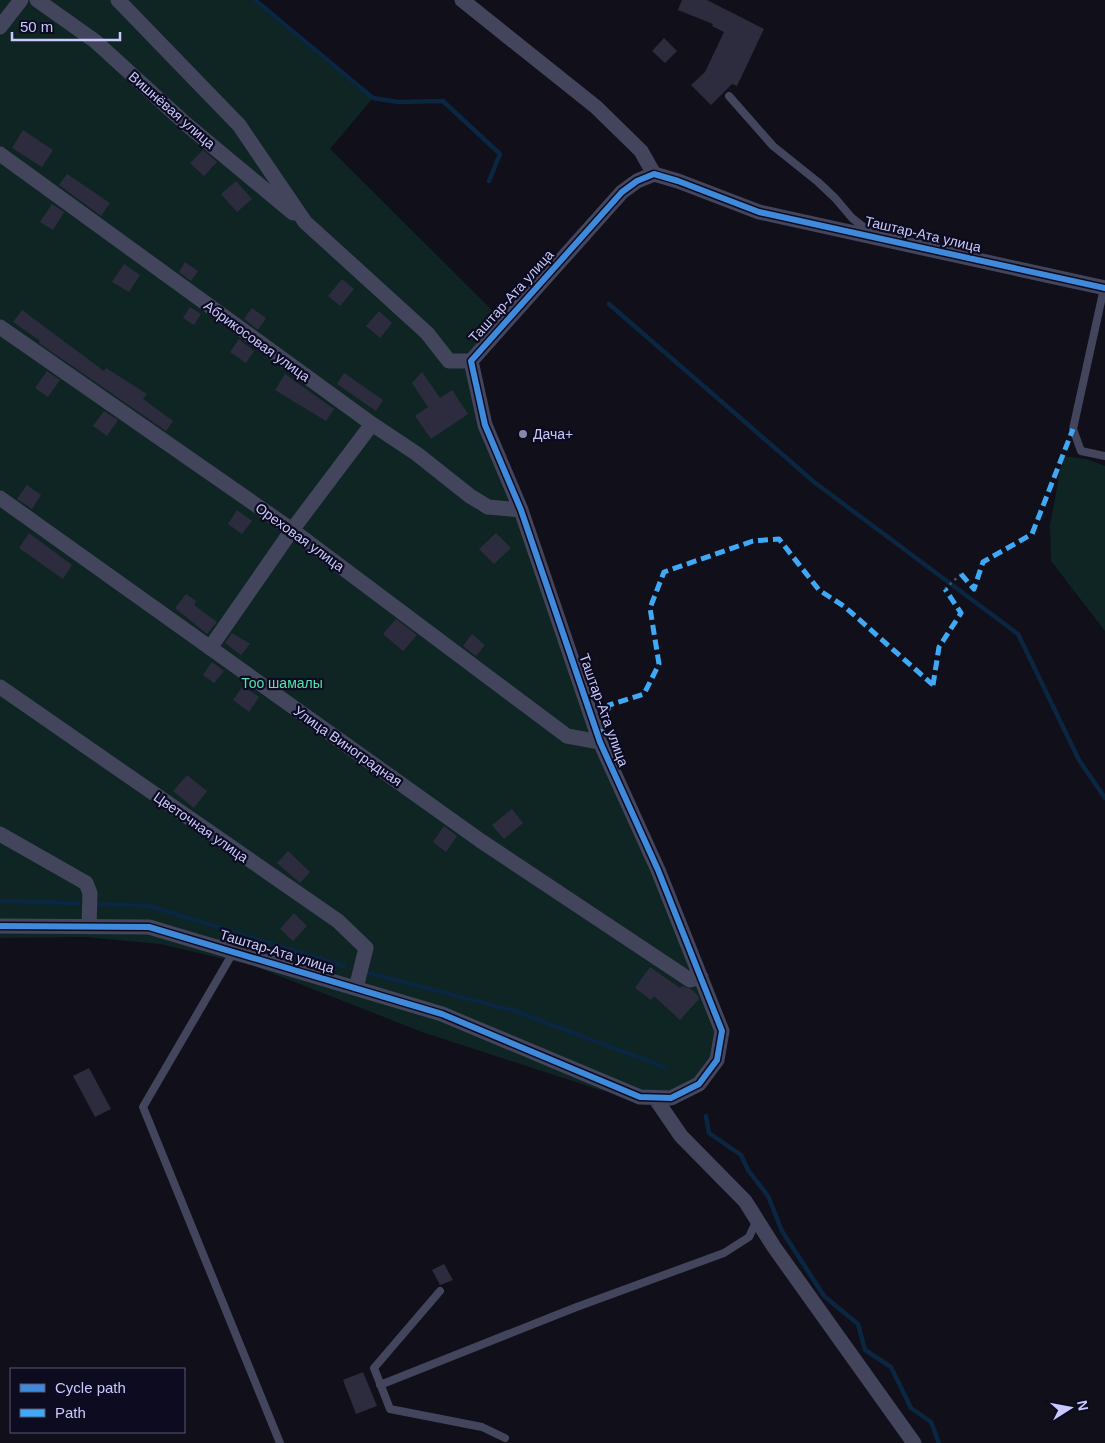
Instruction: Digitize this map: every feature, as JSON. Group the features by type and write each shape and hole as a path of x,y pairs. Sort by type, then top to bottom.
{"street":[{"path":"0,28 21,0"},
{"name":"Вишнёвая улица","path":"37,0 95,41 186,124 305,222"},
{"path":"118,0 239,125 305,222 426,333 449,361 470,360"},
{"path":"462,0 596,107 641,151 654,174"},
{"name":"Абрикосовая улица","path":"0,154 372,424 417,454 470,496 488,507 521,510"},
{"name":"Таштар-Ата улица","path":"0,926 149,927 442,1014 640,1097 671,1098 699,1084 717,1060 722,1031 658,870 600,742 521,510 485,425 470,360 622,192 637,181 654,174 678,181 759,212 1104,288"},
{"name":"Ореховая улица","path":"0,327 292,530 567,736 600,742"},
{"path":"210,648 292,530 372,424"},
{"name":"Улица Виноградная","path":"0,498 481,841 690,980 701,977"},
{"name":"Цветочная улица","path":"0,687 338,920 366,948 356,988"},
{"path":"0,834 86,883 90,893 89,926"},
{"path":"655,1098 681,1136 746,1201 774,1247 914,1443"}],"lane":[{"path":"729,96 773,146 818,182 852,218 874,236"},
{"path":"1104,288 1073,429 1082,451 1105,456"},
{"path":"234,951 142,1107 280,1443"},
{"path":"380,1385 574,1308 724,1253 749,1237 757,1220"},
{"path":"440,1291 374,1368 390,1409 482,1427 505,1438"}],"path":[{"path":"946,589 960,574"}],"green space":[{"name":"Тоо шамалы","path":"0,0 255,0 373,98 330,149 504,322 471,361 600,742 722,1031 699,1084 640,1097 600,1090 422,1032 254,966 160,944 85,937 0,938"},
{"path":"1063,456 1086,459 1105,466 1105,631 1051,561 1050,525"}],"building":[{"path":"682,0 707,0 764,29 737,86 732,84 711,105 691,85 705,72 724,32 712,26 713,24 678,10"},
{"path":"664,38 677,51 665,63 652,51"},
{"path":"23,130 53,150 42,167 12,148"},
{"path":"203,150 217,162 204,176 190,163"},
{"path":"67,174 110,203 101,216 59,185"},
{"path":"236,181 252,199 237,212 221,194"},
{"path":"52,204 64,212 53,230 40,222"},
{"path":"185,262 198,271 191,281 179,272"},
{"path":"124,264 140,275 129,292 112,282"},
{"path":"342,279 354,289 340,306 328,296"},
{"path":"190,307 201,314 194,325 183,318"},
{"path":"252,308 266,318 258,330 244,319"},
{"path":"22,310 104,371 106,368 147,394 143,399 173,421 166,431 39,343 40,341 13,322"},
{"path":"379,311 392,323 380,338 366,326"},
{"path":"239,339 254,351 246,363 230,352"},
{"path":"47,371 60,380 48,397 35,388"},
{"path":"422,372 440,398 452,390 468,414 431,439 415,416 428,407 412,383"},
{"path":"344,373 383,400 376,411 337,384"},
{"path":"285,374 334,409 326,421 275,390"},
{"path":"104,411 118,420 107,436 93,426"},
{"path":"27,485 41,495 32,509 17,499"},
{"path":"237,510 252,521 242,534 228,524"},
{"path":"29,533 72,565 63,579 19,548"},
{"path":"496,533 511,548 494,564 479,549"},
{"path":"186,594 196,601 194,605 217,622 207,634 175,608"},
{"path":"396,619 417,635 403,651 383,634"},
{"path":"232,633 250,644 241,655 225,643"},
{"path":"472,634 485,645 476,656 463,646"},
{"path":"212,662 224,671 214,683 203,675"},
{"path":"243,686 259,697 249,712 233,700"},
{"path":"187,775 207,791 194,808 173,791"},
{"path":"512,809 523,823 504,839 492,825"},
{"path":"444,826 457,836 446,852 433,842"},
{"path":"288,851 310,872 300,883 277,863"},
{"path":"294,913 307,926 293,941 280,929"},
{"path":"650,967 680,988 682,986 691,989 698,996 699,999 680,1020 654,996 651,1000 635,988"},
{"path":"89,1068 111,1109 95,1117 73,1076"},
{"path":"444,1264 453,1280 440,1285 432,1270"},
{"path":"363,1372 377,1406 356,1414 343,1380"}],"waterway":[{"path":"255,0 373,98 398,102 443,101 500,154 489,181"},
{"path":"609,304 814,482 1018,634 1079,760 1105,798"},
{"path":"0,901 78,903"},
{"path":"95,904 149,906 344,966"},
{"path":"365,972 515,1011 664,1067"},
{"path":"706,1116 709,1133 741,1155 748,1170 768,1196 782,1231 824,1296 858,1324 865,1350 891,1367 911,1408 931,1422 939,1443"}],"marked path":[{"path":"961,574 974,589 983,562 1032,534 1073,429"},
{"path":"600,739 609,705 644,694 659,664 650,608 664,572 753,541 779,539 819,590 845,607 933,685"},
{"path":"933,685 939,647 961,613 945,589"}],"cycle path":[{"path":"0,926 149,927 442,1014 640,1097 671,1098 699,1084 717,1060 722,1031 658,870 600,742 521,510 485,425 471,361 622,192 637,181 654,174 678,181 759,212 1105,288"}],"place":[{"name":"Дача+","path":"523,434"}]}
